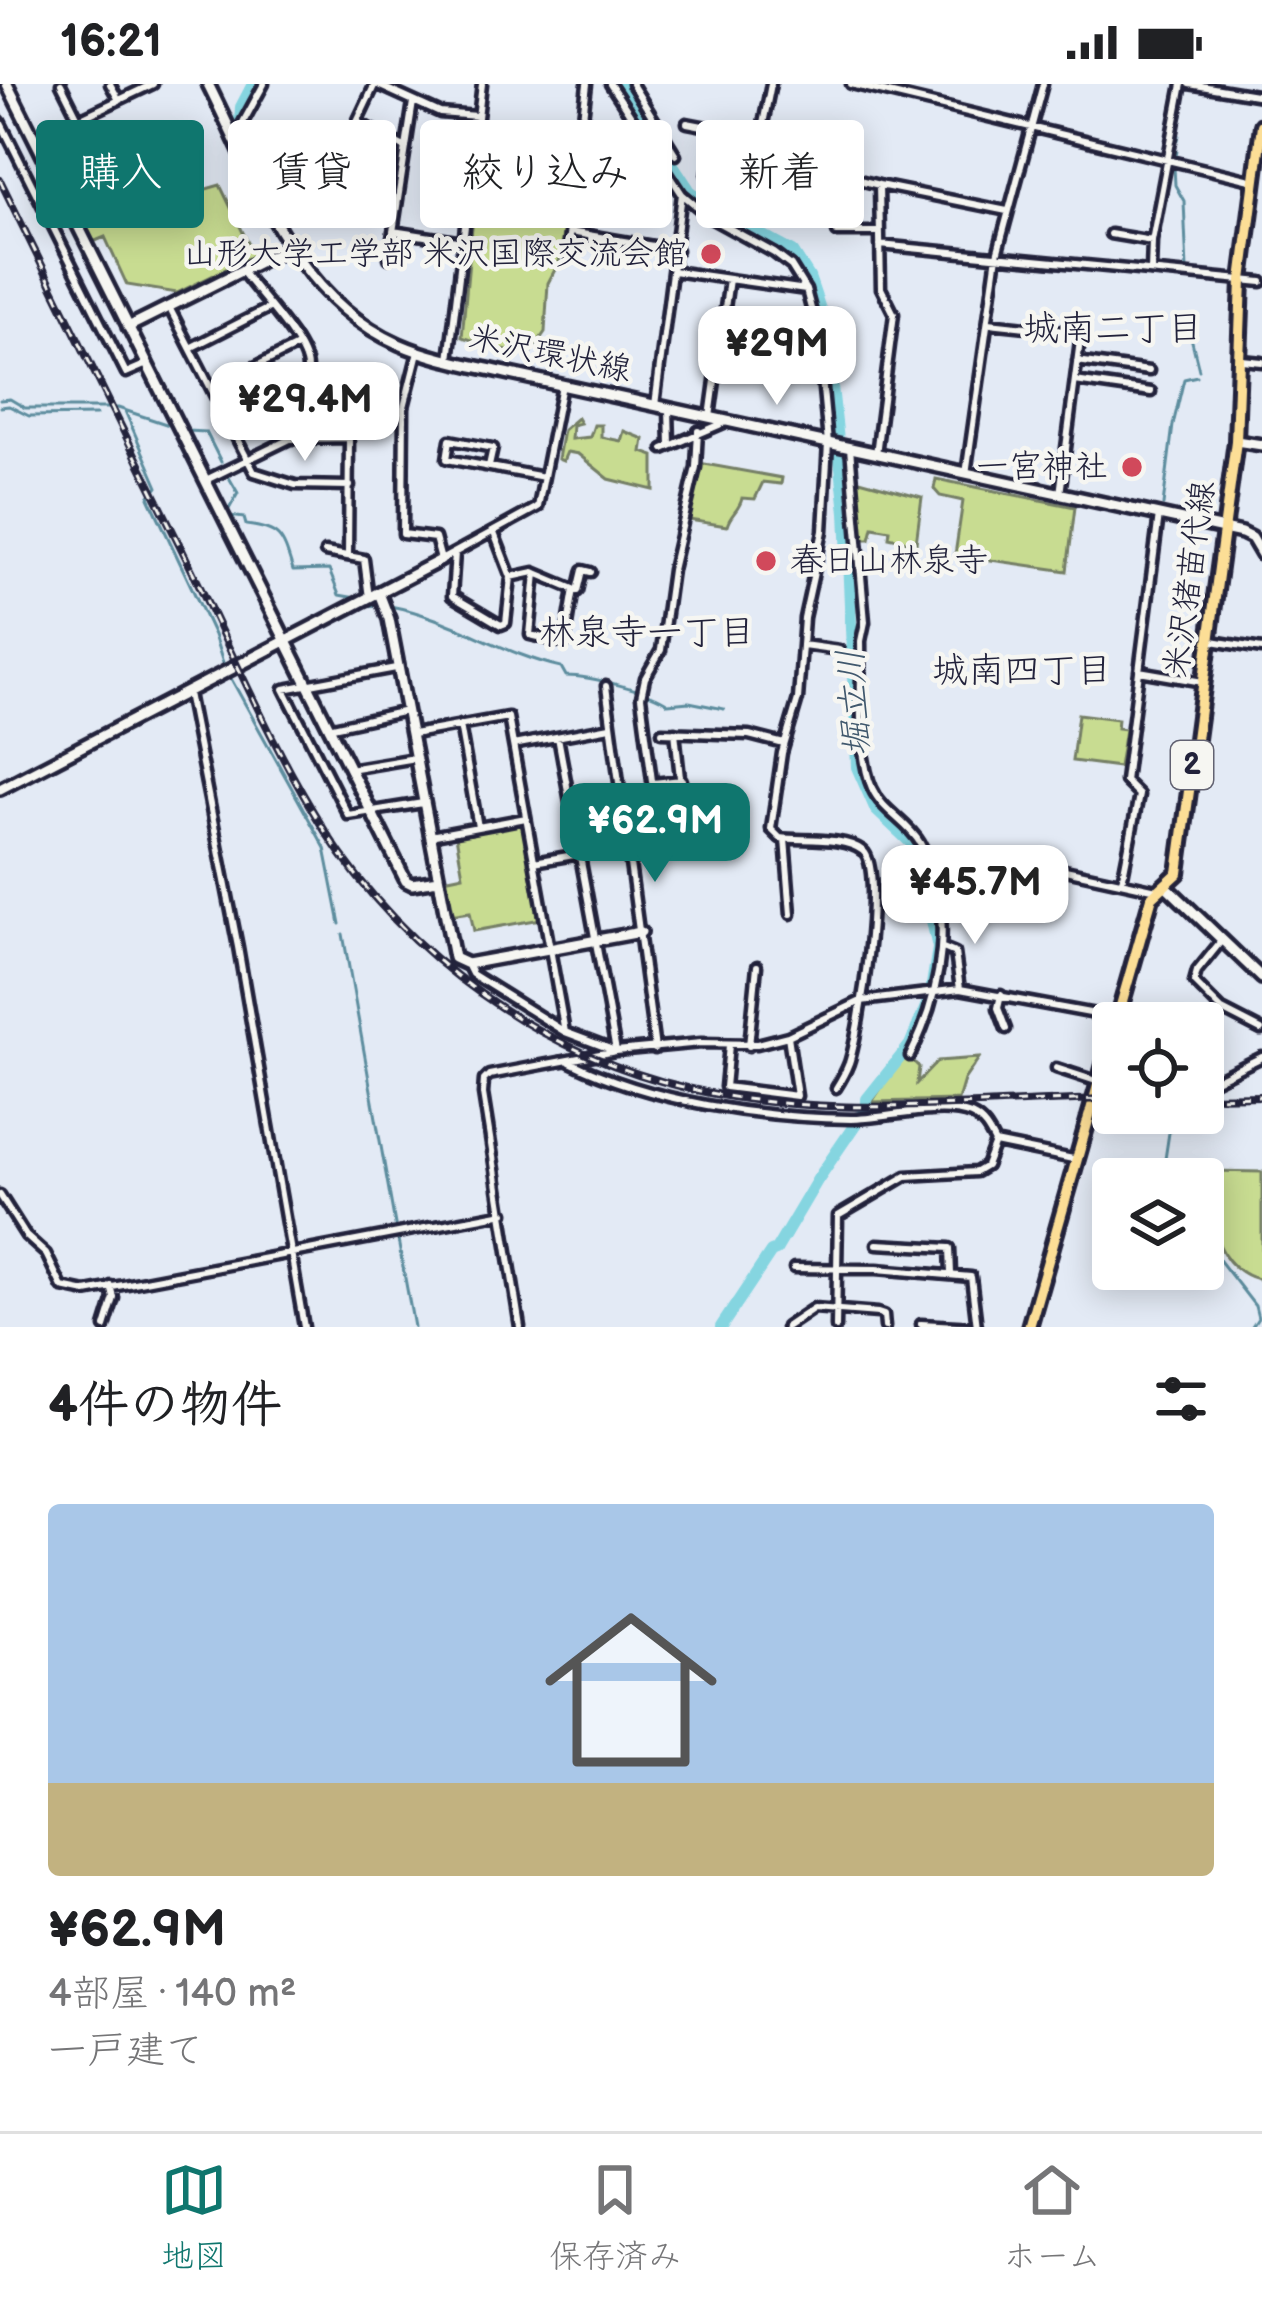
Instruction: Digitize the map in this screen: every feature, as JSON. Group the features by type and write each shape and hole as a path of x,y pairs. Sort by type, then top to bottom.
{"main road":[{"name":"米沢猪苗代線","path":"1121,1002 1149,903 1178,873 1236,441 1242,280 1262,125"},
{"path":"1029,1327 1092,1108"}],"street":[{"path":"7,84 406,881 438,880"},
{"path":"61,84 78,119"},
{"path":"110,84 118,100"},
{"path":"35,140 153,84"},
{"name":"米沢環状線","path":"208,84 228,123"},
{"path":"242,120 264,84"},
{"path":"406,148 357,122 375,84 440,112 477,116"},
{"path":"449,360 482,84"},
{"path":"567,253 586,84"},
{"path":"610,84 682,194 712,219 784,259 806,290 818,335 830,443 823,531 804,618 795,716 784,744 771,829 785,839 850,845 872,863 861,1001 849,1064 836,1088"},
{"path":"632,84 676,155"},
{"path":"763,120 771,84"},
{"path":"851,84 1255,181"},
{"path":"966,474 997,255 1043,84"},
{"path":"1151,271 1152,241 1186,84 1262,96"},
{"path":"389,258 413,102"},
{"path":"0,121 126,373 147,364"},
{"path":"687,123 696,125"},
{"path":"864,181 1007,211"},
{"path":"876,454 894,314 881,288 879,185"},
{"path":"656,405 682,194"},
{"name":"米沢環状線","path":"280,228 316,284 349,314 418,351 1225,530"},
{"path":"393,231 463,242"},
{"path":"570,232 676,250"},
{"path":"837,232 880,232"},
{"path":"1110,234 1152,241"},
{"path":"880,245 1262,282"},
{"path":"128,327 290,248"},
{"path":"242,271 307,366 296,423 298,437"},
{"path":"674,272 806,290"},
{"path":"710,417 729,279"},
{"path":"169,307 254,472 300,485 350,486"},
{"path":"191,348 269,308"},
{"path":"988,323 1081,334 1060,494"},
{"path":"212,388 297,346"},
{"path":"418,351 404,407 403,534 435,538 441,560"},
{"path":"1240,360 1262,362"},
{"path":"1077,361 1149,371"},
{"path":"1075,381 1151,392"},
{"path":"0,789 534,512 553,452 562,385"},
{"path":"669,409 666,447 730,421"},
{"path":"534,862 654,841 659,834 641,697 645,678 661,650 672,569 696,467 698,431"},
{"path":"206,480 298,437 349,437 348,556"},
{"path":"489,466 493,448 450,440 447,459 544,477"},
{"path":"1236,441 1262,445"},
{"path":"849,448 865,622 861,662 866,764 872,789 924,851 943,948 935,992 910,1056"},
{"path":"1123,881 1139,795 1125,781 1159,515"},
{"path":"1225,530 1252,538 1262,555"},
{"path":"455,553 452,596 501,625 506,623 511,577 494,533"},
{"path":"325,552 365,560 374,595 386,608 454,958 467,964 641,932"},
{"path":"511,577 536,573 578,590 583,571 591,572"},
{"path":"536,573 530,635 565,643 574,590"},
{"path":"1208,640 1262,649"},
{"path":"802,645 839,650"},
{"path":"398,667 284,689 348,815 423,803"},
{"path":"1139,671 1203,682"},
{"path":"606,686 655,1049"},
{"path":"187,690 238,947 304,1327"},
{"path":"328,728 406,711"},
{"path":"411,735 508,717 565,1032"},
{"path":"460,725 478,827"},
{"path":"513,745 610,727"},
{"path":"675,731 687,818 708,816"},
{"path":"662,732 749,735 784,744"},
{"path":"559,737 616,1051"},
{"path":"349,770 415,758"},
{"path":"653,783 682,779"},
{"path":"430,836 526,818"},
{"path":"785,839 791,914"},
{"path":"1033,863 1161,887 1262,978"},
{"path":"1222,940 1197,970 1195,982 1222,1010 1261,1030"},
{"path":"943,948 955,953 960,989"},
{"path":"467,964 472,974 565,1032 616,1051"},
{"path":"749,1046 758,966"},
{"path":"520,1327 483,1094 484,1080 498,1072 616,1051 701,1043 749,1046 788,1036 861,1001 960,989 1092,1016"},
{"path":"1001,995 998,1008 1006,1029"},
{"path":"729,1045 725,1087 797,1096 788,1036"},
{"path":"1224,1076 1262,1057"},
{"path":"567,1060 708,1105 851,1119 969,1114 986,1126 994,1143 986,1166 976,1172 906,1176 838,1216 836,1327"},
{"path":"1056,1068 1092,1083"},
{"path":"994,1143 1078,1160"},
{"path":"0,1196 69,1292 504,1213"},
{"path":"877,1244 950,1248 950,1274"},
{"path":"794,1268 971,1277 976,1327 921,1324"},
{"path":"105,1327 114,1298 111,1286"},
{"path":"786,1327 814,1308 878,1312 884,1316 885,1327"}],"green space":[{"path":"220,185 228,201 228,228 241,228 254,255 177,293 127,285 105,237 93,242 87,228 204,228 204,190"},
{"path":"472,228 564,228 559,262 548,283 545,332 531,352 510,352 462,337"},
{"path":"577,418 580,423 572,425 571,439 590,437 594,425 601,425 601,437 621,441 624,431 644,439 642,452 654,456 654,490 609,479 578,454 567,452 563,461 558,459 563,430"},
{"path":"699,463 782,478 781,484 763,482 755,499 742,498 727,526 689,520"},
{"path":"856,479 922,497 916,543 889,537 890,530 873,527 870,539 859,539"},
{"path":"936,479 1075,507 1067,571 955,555 963,501 940,496 934,489"},
{"path":"1078,714 1118,719 1117,728 1125,729 1119,767 1072,761"},
{"path":"524,823 541,919 474,931 470,912 450,915 444,879 463,875 456,836"},
{"path":"909,1057 919,1067 917,1083 938,1061 979,1058 958,1100 872,1102 899,1061"},
{"path":"1224,1171 1262,1172 1262,1280 1233,1265 1224,1253"}],"waterway":[{"path":"240,120 253,84"},
{"name":"堀立川","path":"620,84 690,191 713,209 793,252 809,277 825,324 846,512 857,767 876,810 911,843 938,948 930,997 910,1045 867,1099 867,1107 776,1250 721,1327"},
{"path":"1183,106 1187,86"},
{"path":"1178,140 1179,135"},
{"path":"1176,156 1177,151"},
{"path":"1174,167 1175,185 1184,201 1187,270"},
{"path":"1191,337 1199,370"},
{"path":"1163,505 1184,379 1197,376"},
{"path":"0,400 10,399 25,408 118,408 172,426"},
{"path":"0,407 9,406 29,416 96,415"},
{"path":"125,411 158,487 149,497 224,666"},
{"path":"187,431 206,432 221,462"},
{"path":"227,474 238,493 230,516 244,518 246,525 279,537 293,571 329,570 339,595 356,598"},
{"path":"365,606 378,605"},
{"path":"390,606 561,667 566,676 619,685 668,704 689,702 724,709"},
{"path":"229,675 325,848 340,924"},
{"path":"1127,875 1131,853"},
{"path":"343,934 396,1230"},
{"path":"1165,1158 1169,1134"},
{"path":"398,1240 414,1327"},
{"path":"1224,1266 1255,1306 1258,1318 1252,1327"}],"railway":[{"path":"0,180 287,766 358,877 436,959 529,1025 580,1051 687,1088 739,1098 846,1107 1092,1100"},
{"path":"1224,1097 1262,1096"}],"place":[{"name":"山形大学工学部 米沢国際交流会館","path":"711,254"},
{"name":"一宮神社","path":"1132,467"},
{"name":"春日山林泉寺","path":"766,561"}],"district":[{"name":"城南二丁目","path":"1113,329"},
{"name":"林泉寺一丁目","path":"647,633"},
{"name":"城南四丁目","path":"1022,671"}]}
